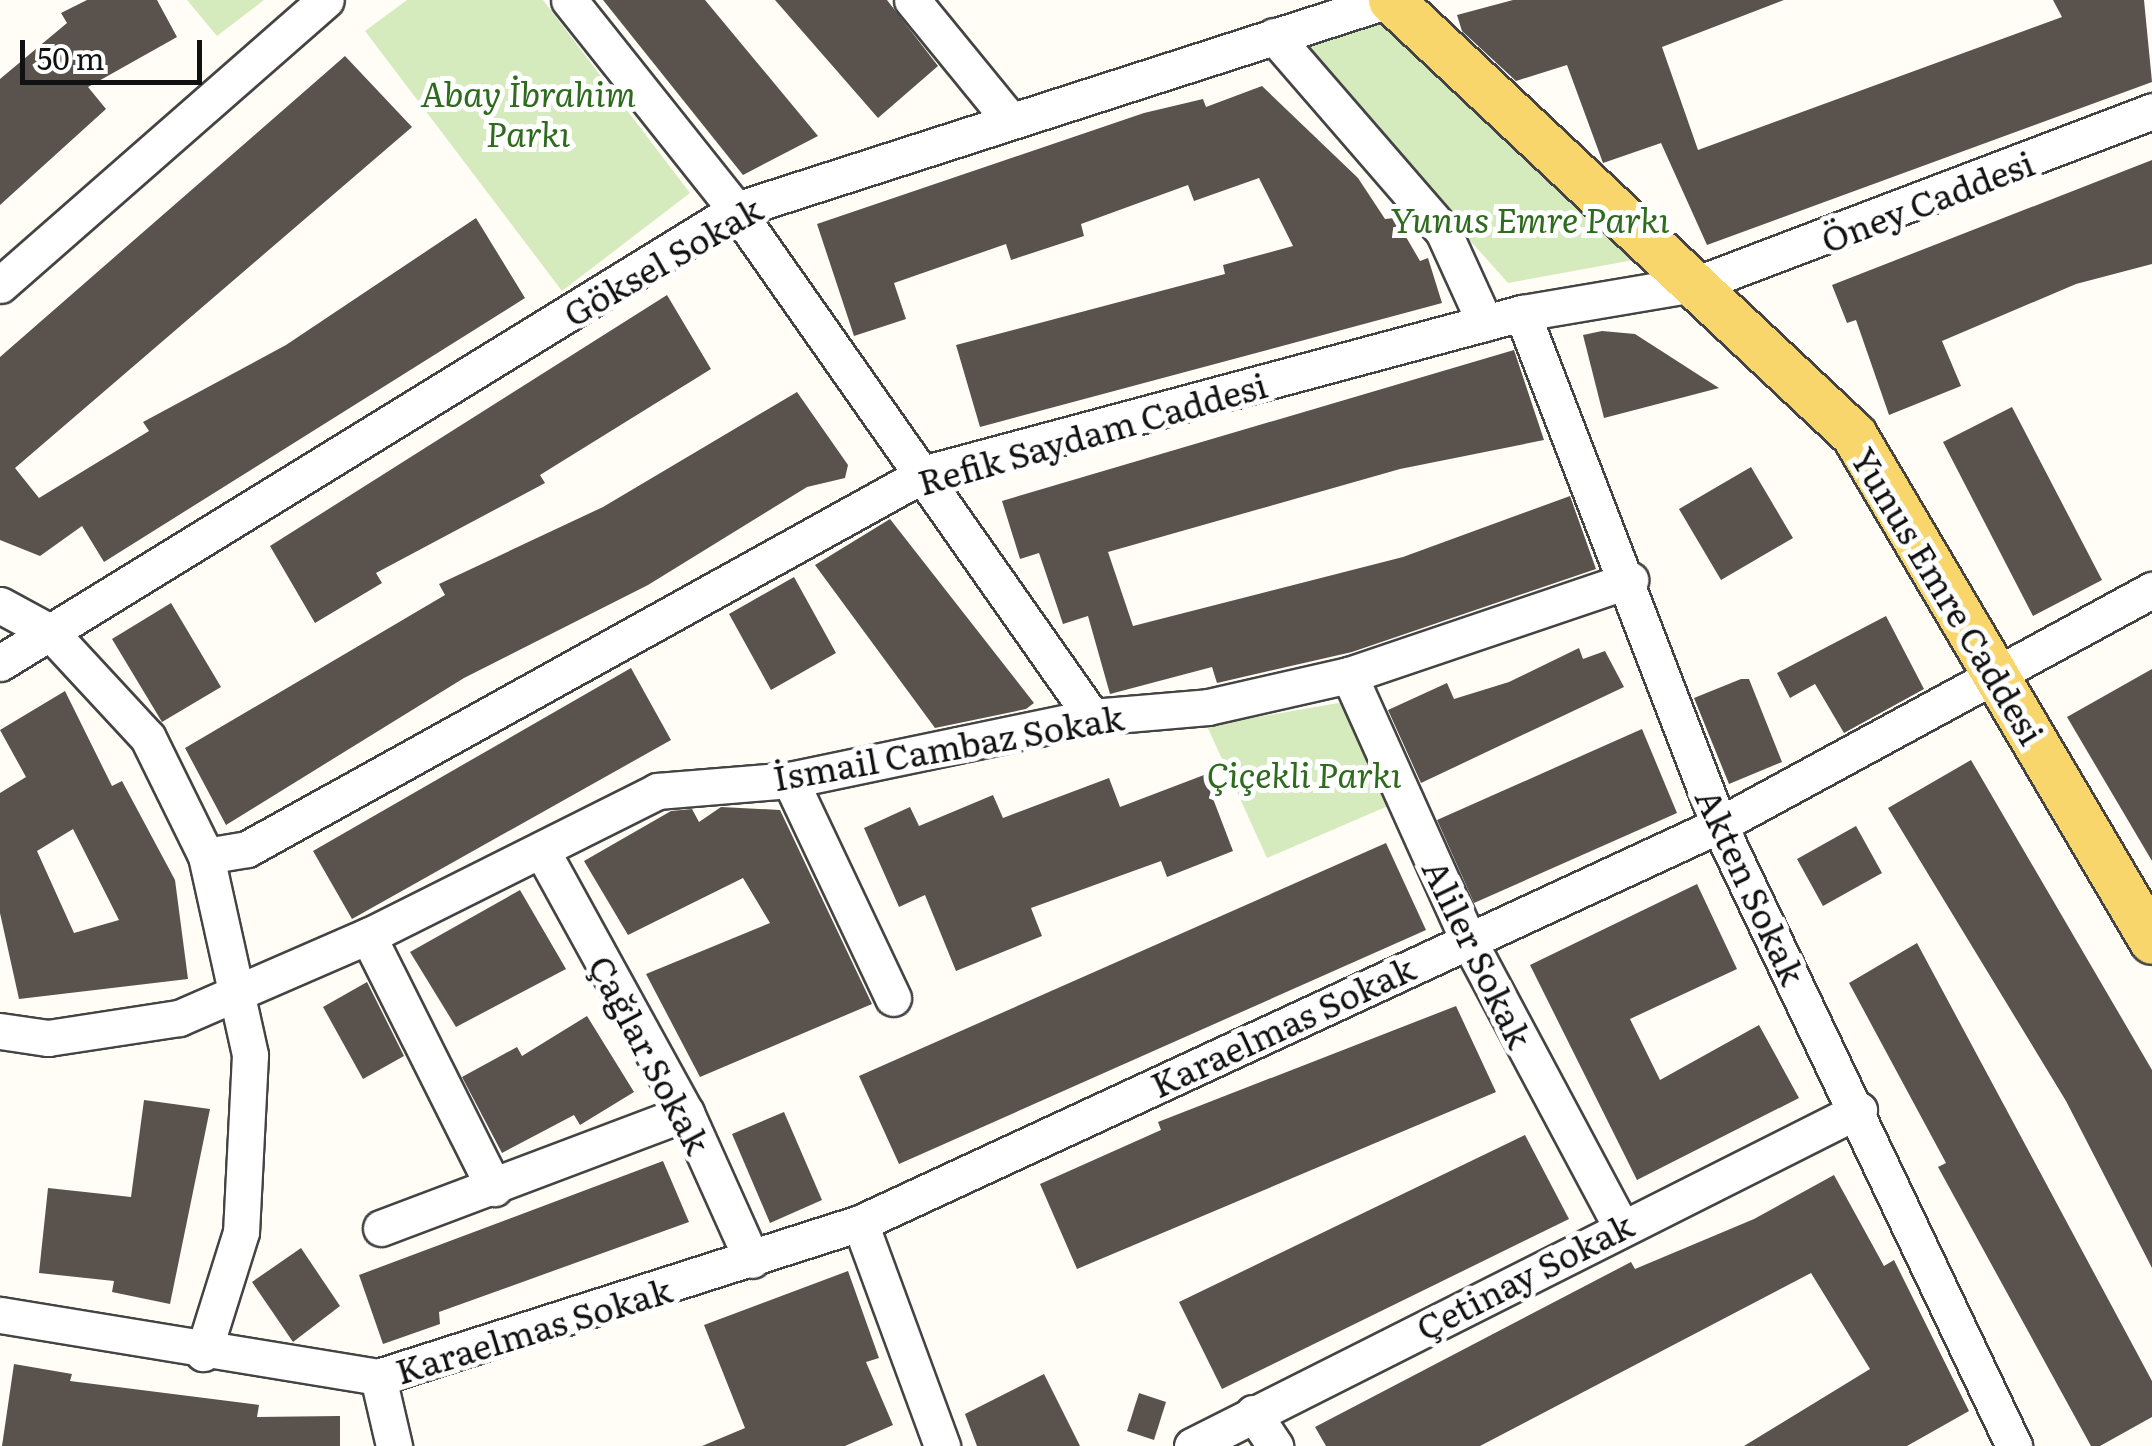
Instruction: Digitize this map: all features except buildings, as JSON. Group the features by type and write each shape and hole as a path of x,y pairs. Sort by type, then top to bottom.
{"main road":[{"name":"Yunus Emre Caddesi","path":"1390,0 1700,283 1854,435 2152,942"}],"street":[{"path":"0,285 326,0"},
{"path":"569,0 736,210 926,473 1092,717"},
{"path":"912,0 1009,119"},
{"name":"Göksel Sokak","path":"0,663 736,210 1009,119 1390,0"},
{"path":"1274,36 1443,230 1485,323"},
{"name":"Öney Caddesi","path":"1700,283 2152,111"},
{"name":"Refik Saydam Caddesi","path":"206,856 246,848 926,473 1522,313 1700,283"},
{"name":"Akten Sokak","path":"1522,313 1630,580 1718,825 1859,1110 2005,1443"},
{"name":"İsmail Cambaz Sokak","path":"0,1031 48,1038 179,1018 368,936 542,852 657,790 790,780 1092,717 1208,708 1350,675 1630,580"},
{"name":"Karaelmas Sokak","path":"378,1377 860,1223 1467,938 1718,825 2001,680 2152,590"},
{"path":"0,606 50,632 148,738 206,856 250,1055 242,1232 203,1353"},
{"name":"Aliler Sokak","path":"1350,675 1467,938 1621,1226"},
{"path":"790,780 893,998"},
{"name":"Çağlar Sokak","path":"542,852 686,1113 752,1260"},
{"path":"368,936 494,1188"},
{"name":"Çetinay Sokak","path":"1192,1446 1621,1226 1859,1110"},
{"path":"381,1228 686,1113"},
{"path":"860,1223 942,1446"},
{"path":"0,1315 203,1353 378,1377 394,1446"},
{"path":"1254,1413 1275,1446"}],"green space":[{"path":"187,0 264,0 217,36"},
{"name":"Abay İbrahim Parkı","path":"407,0 543,0 690,193 562,291 365,31"},
{"name":"Yunus Emre Parkı","path":"1393,14 1661,255 1508,283 1300,50"},
{"name":"Çiçekli Parkı","path":"1344,702 1388,806 1267,858 1207,726"}]}
